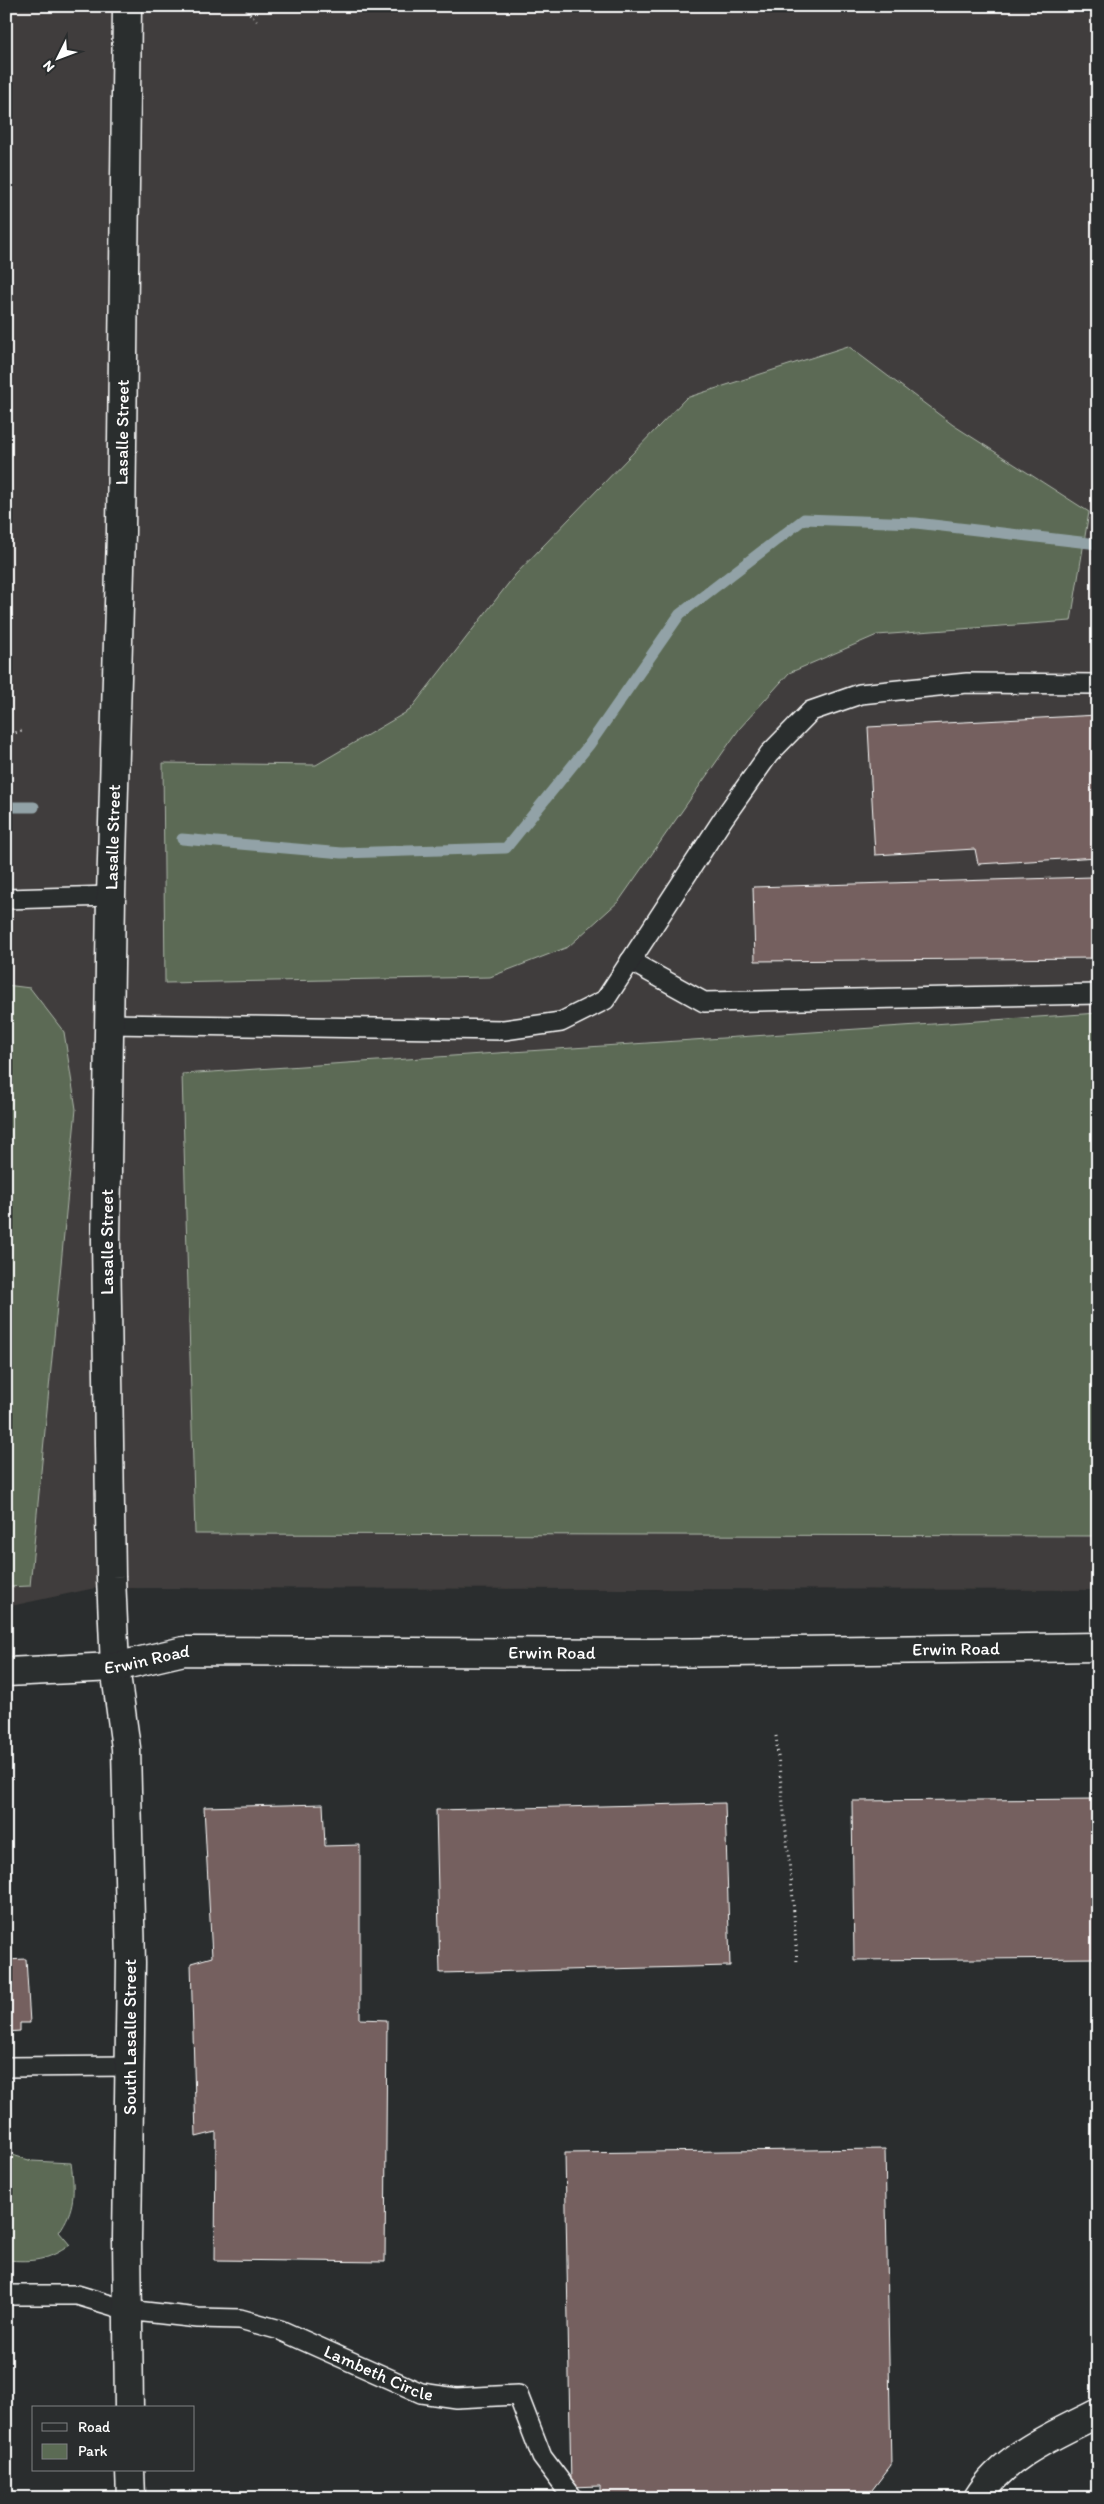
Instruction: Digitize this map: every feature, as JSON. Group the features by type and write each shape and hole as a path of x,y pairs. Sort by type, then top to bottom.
{"street":[{"name":"Lasalle Street","path":"115,1667 111,1577 106,1240 108,1024 121,532 127,6"},
{"name":"Erwin Road","path":"6,1672 115,1667 184,1651 652,1653 1098,1648"},
{"name":"South Lasalle Street","path":"115,1667 126,1748 131,1963 129,2406"},
{"path":"978,2498 986,2485 1017,2458 1098,2413"},
{"path":"130,2472 131,2498"}],"lane":[{"path":"108,1024 504,1030 561,1022 605,1000 723,819 769,754 811,711 860,694 967,683 1098,684"},
{"path":"6,898 111,896"},
{"path":"630,961 704,1002 1098,994"},
{"path":"6,2067 130,2066"},
{"path":"6,2295 77,2295 128,2310"},
{"name":"Lambeth Circle","path":"128,2310 198,2318 240,2319 280,2330 421,2393 456,2398 518,2394 542,2457 573,2498"}],"path":[{"path":"243,6 257,21"},
{"path":"6,736 22,731"},
{"path":"776,1736 793,1898 797,1963"}],"shaded area":[{"path":"6,6 1098,6 1098,1590 95,1588 6,1607"}],"green space":[{"path":"848,346 953,425 1089,512 1071,621 877,635 789,673 740,728 619,901 568,947 490,977 165,983 163,763 316,765 410,710 515,575 686,398"},
{"path":"6,985 30,988 64,1032 76,1109 30,1586 6,1587"},
{"path":"1098,1013 1098,1536 195,1534 182,1074"},
{"path":"6,2153 32,2161 71,2163 73,2192 71,2208 59,2232 70,2245 40,2259 24,2261 6,2260"}],"building":[{"path":"1098,715 1098,857 978,864 975,849 875,855 868,727"},
{"path":"1092,877 1095,958 755,961 753,887"},
{"path":"1098,1799 1098,1958 854,1960 852,1801"},
{"path":"725,1803 730,1966 440,1973 436,1810"},
{"path":"323,1804 325,1846 360,1845 360,2019 387,2020 385,2262 215,2260 216,2132 196,2137 191,1963 212,1957 204,1807"},
{"path":"26,1959 30,2023 20,2023 20,2031 6,2032 6,1960"},
{"path":"885,2149 891,2465 866,2498 600,2498 600,2486 571,2487 565,2153"}],"waterway":[{"path":"182,839 342,853 506,848 589,745 680,614 804,519 916,523 1098,544"},
{"path":"6,807 34,807"}]}
